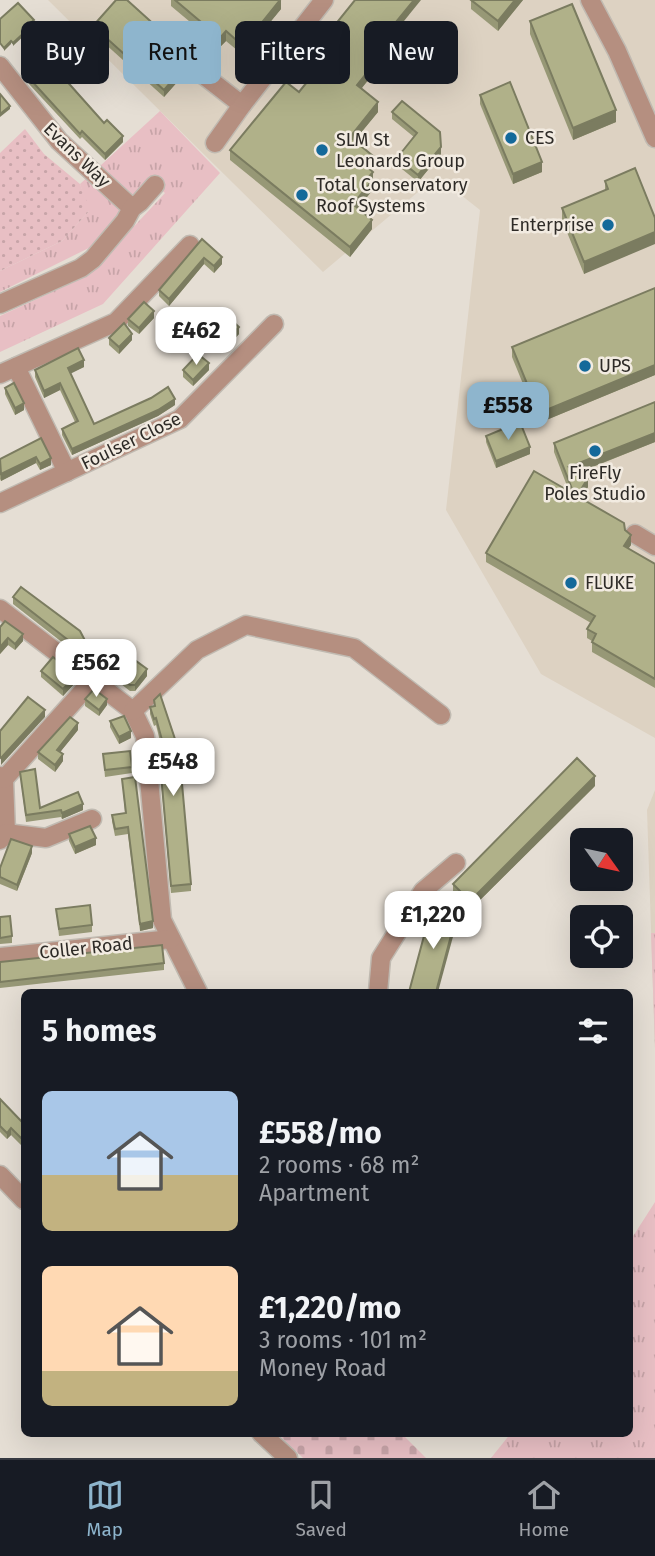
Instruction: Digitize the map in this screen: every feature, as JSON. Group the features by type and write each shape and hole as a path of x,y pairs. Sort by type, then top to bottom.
{"street":[{"path":"215,143 324,0"},
{"path":"590,0 617,51 655,138"},
{"name":"Evans Way","path":"0,66 59,141 132,208"},
{"path":"215,84 242,105"},
{"path":"0,304 87,264 125,221 132,208 155,185"},
{"path":"67,472 8,370 116,322 190,245"},
{"name":"Foulser Close","path":"0,503 180,419 274,324"},
{"path":"635,534 655,545"},
{"path":"1,611 133,711 145,736 163,920 197,989"},
{"path":"133,711 197,650 246,625 354,648 441,715"},
{"path":"92,681 2,778 3,837 46,838 92,820"},
{"path":"378,989 380,958 423,891 456,863"},
{"name":"Coller Road","path":"0,957 172,939"},
{"path":"0,1175 21,1197"},
{"path":"265,1437 288,1458"}],"shaded area":[{"path":"48,0 655,0 655,738 541,674 446,510 480,210 437,176 323,272 133,84 221,84 221,21 123,21 123,74 109,60 109,21 69,21"},
{"path":"655,790 655,1048 647,810"}],"green space":[{"path":"160,111 220,173 103,304 0,352 0,316 89,275 165,193 155,185 143,194 130,194 100,166"},
{"path":"25,129 44,154 80,184 90,210 62,241 0,271 0,153"},
{"path":"91,174 124,203 107,239 0,292 0,271 62,241 89,211 80,184"},
{"path":"651,933 655,933 655,1048"},
{"path":"655,1202 655,1458 491,1458 508,1437 633,1437 633,1236"},
{"path":"281,1437 405,1437 426,1458 303,1458"}],"building":[{"path":"116,0 127,0 150,21 123,21 123,53 109,40 109,21 97,21"},
{"path":"175,0 280,0 263,21 235,21 235,39 226,31 221,37 221,21 200,21"},
{"path":"355,0 414,0 397,21 364,21 364,76 357,85 378,102 350,137 373,156 366,166 373,172 367,179 371,182 353,204 372,220 350,247 230,150 284,84 299,92 305,84 350,84 350,21 338,21"},
{"path":"471,0 515,0 498,21"},
{"path":"18,3 34,20 21,21 21,36 4,48 0,43 0,19"},
{"path":"572,4 616,110 573,128 530,21"},
{"name":"CES","path":"510,82 542,162 513,174 480,95"},
{"path":"34,84 69,84 104,123 107,120 123,136 105,154 82,131 80,134"},
{"path":"157,84 169,84 164,90"},
{"path":"0,94 10,106 0,114"},
{"path":"402,101 440,132 441,147 418,175 397,158 417,133 392,112"},
{"name":"Enterprise","path":"635,168 655,218 655,232 584,262 562,208 608,189 605,181"},
{"path":"202,239 222,257 214,266 204,258 169,299 159,290"},
{"name":"UPS","path":"655,288 655,365 539,413 512,347"},
{"path":"144,302 154,311 139,328 128,319"},
{"path":"229,318 239,327 224,344 214,334"},
{"path":"124,323 132,334 119,347 109,338"},
{"path":"78,348 84,360 68,368 94,424 151,398 168,387 175,399 158,410 72,449 62,429 78,421 60,383 44,391 35,370"},
{"path":"198,354 209,363 193,380 183,370"},
{"path":"14,383 24,403 15,408 5,388"},
{"name":"FLUKE","path":"655,402 655,433 569,467 588,478 577,496 624,523 625,530 631,535 624,546 655,564 655,679 592,642 596,634 587,629 595,616 486,553 534,471 574,494 554,443"},
{"path":"520,422 530,447 496,461 486,436"},
{"path":"41,438 51,458 40,464 36,457 1,474 0,459"},
{"path":"21,587 80,631 90,650 86,654 13,597"},
{"path":"5,621 23,634 15,644 8,638 0,647 0,627"},
{"path":"107,651 130,669 136,661 147,669 135,685 130,685 99,660"},
{"path":"53,657 76,675 63,689 41,671"},
{"path":"94,689 107,699 99,710 85,699"},
{"path":"160,694 175,739 178,739 191,884 171,886 158,741 162,740 150,707 155,706 154,700"},
{"path":"28,697 45,710 1,758 0,731"},
{"path":"124,716 131,731 119,737 110,721"},
{"path":"70,717 78,723 57,750 63,754 55,765 38,752"},
{"path":"130,751 132,767 105,770 103,754"},
{"path":"577,758 595,776 470,901 453,884"},
{"path":"35,769 40,808 78,792 83,804 62,813 61,810 26,815 20,772"},
{"path":"135,777 153,921 140,924 128,827 115,829 112,815 126,813 122,779"},
{"path":"90,826 96,838 75,847 69,834"},
{"path":"11,839 32,846 17,885 0,877 0,868"},
{"path":"90,905 92,925 59,929 56,909"},
{"path":"432,906 457,913 437,989 410,989"},
{"path":"10,916 12,936 0,938 0,917"},
{"path":"162,945 164,963 0,982 0,962"},
{"path":"0,1099 21,1121 21,1138 11,1128 7,1133 0,1126"}],"place":[{"name":"CES","path":"511,138"},
{"name":"SLM St Leonards Group","path":"322,150"},
{"name":"Total Conservatory Roof Systems","path":"302,195"},
{"name":"Enterprise","path":"608,225"},
{"name":"UPS","path":"585,366"},
{"name":"FireFly Poles Studio","path":"595,451"},
{"name":"FLUKE","path":"571,583"}]}
